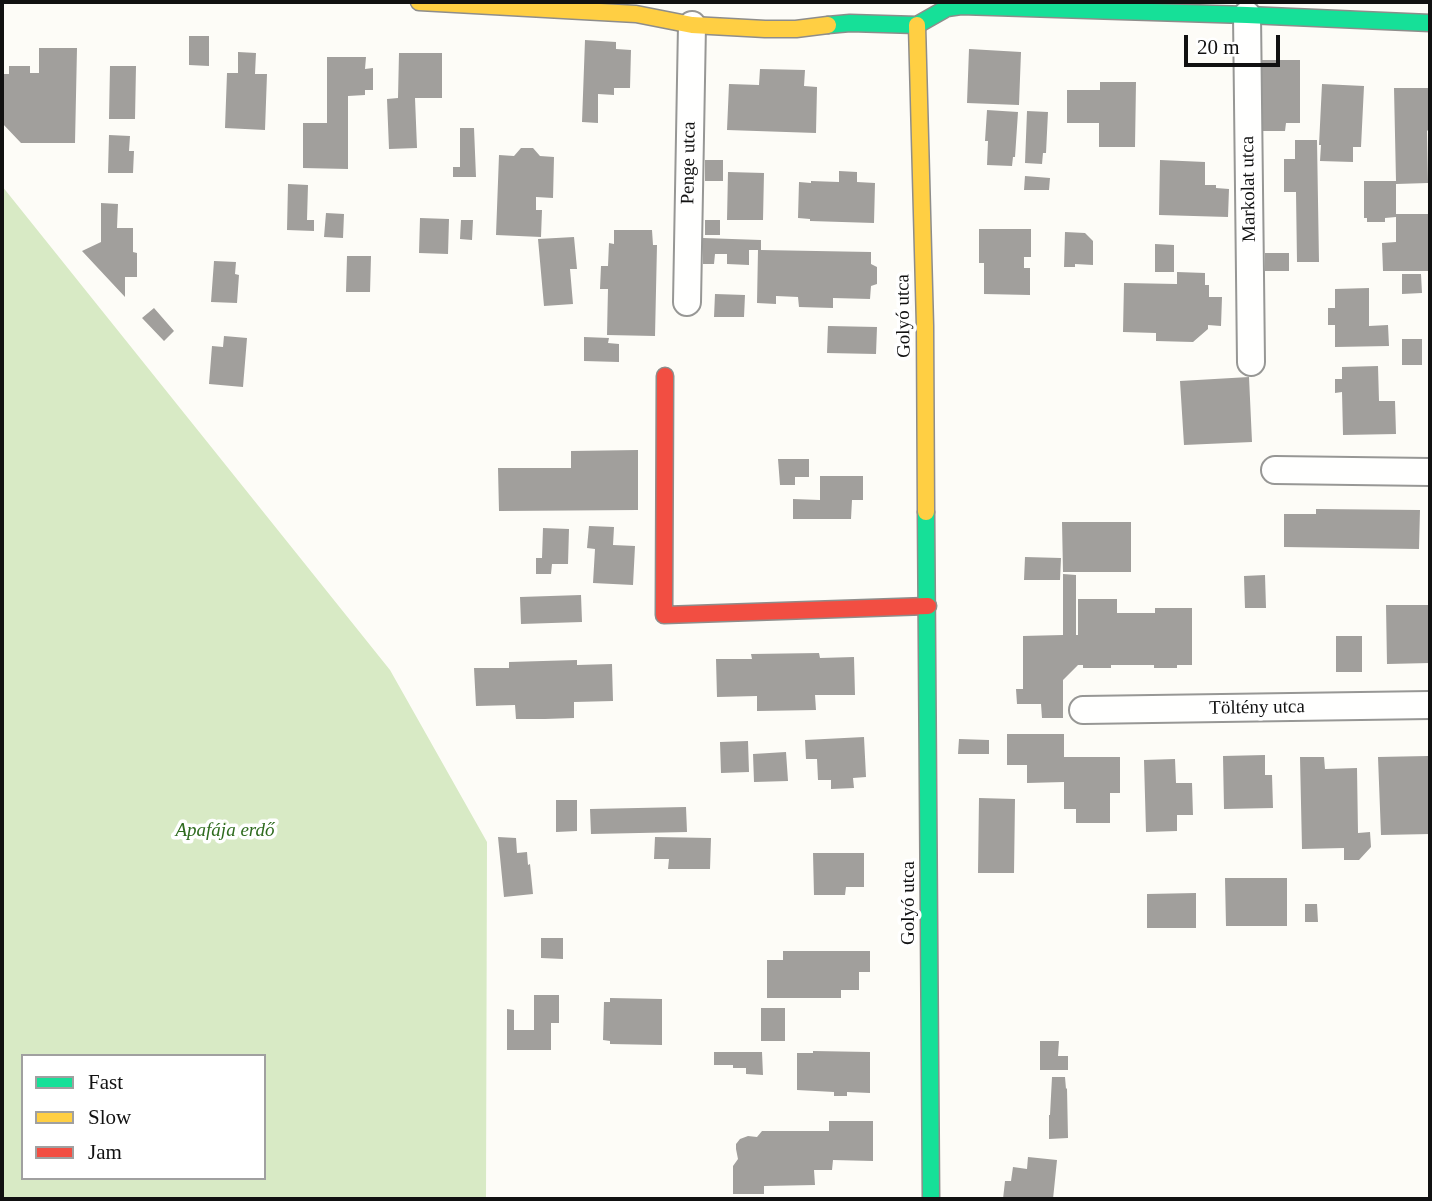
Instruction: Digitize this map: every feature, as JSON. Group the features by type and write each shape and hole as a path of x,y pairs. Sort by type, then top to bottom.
{"street":[{"path":"419,2 636,14 692,25 765,29 796,29 850,23 917,25 947,8 961,6 1087,6 1247,15 1415,16"},
{"name":"Markolat utca","path":"1247,15 1251,362"},
{"name":"Penge utca","path":"687,302 692,25"},
{"name":"Golyó utca","path":"917,25 925,326 932,1199"},
{"path":"665,376 664,615 928,606"},
{"path":"1275,470 1430,472"},
{"name":"Töltény utca","path":"1083,710 1430,705"}],"green space":[{"name":"Apafája erdő","path":"2,186 390,670 487,842 486,1199 2,1199"}],"building":[{"path":"189,36 209,36 209,66 189,65"},
{"path":"585,40 616,42 616,49 631,50 630,88 614,88 614,95 598,94 598,123 582,122"},
{"path":"39,48 77,48 75,143 21,143 2,123 2,74 9,74 9,66 30,66 30,73 39,73"},
{"path":"969,49 1021,52 1019,105 967,103"},
{"path":"238,52 256,53 255,74 267,74 265,130 225,128 227,73 238,73"},
{"path":"399,53 442,53 442,98 415,98 417,148 389,149 387,99 398,98"},
{"path":"327,57 366,57 365,69 373,68 373,90 365,90 365,95 348,96 348,169 303,168 303,123 327,123"},
{"path":"1259,60 1300,60 1300,123 1286,123 1285,131 1258,131"},
{"path":"110,66 136,66 135,119 109,119"},
{"path":"760,69 805,70 804,86 817,87 816,133 727,130 729,84 759,85"},
{"path":"1100,82 1136,82 1135,147 1099,147 1099,123 1067,123 1067,90 1100,90"},
{"path":"1322,84 1364,86 1361,147 1353,147 1353,162 1320,161"},
{"path":"1394,88 1430,88 1428,183 1396,184 1396,214 1428,214 1429,271 1383,271 1382,243 1396,242 1396,217 1385,218 1385,222 1367,222 1367,218 1364,218 1364,181 1396,181"},
{"path":"987,110 1018,112 1012,166 987,165"},
{"path":"1027,111 1048,112 1046,153 1043,153 1042,164 1025,163"},
{"path":"460,128 474,128 476,177 453,177 453,167 460,167"},
{"path":"109,135 130,136 129,151 134,151 133,173 108,173"},
{"path":"1295,140 1317,140 1319,262 1297,262 1296,192 1284,192 1284,159 1295,159"},
{"path":"521,148 533,148 540,156 554,157 553,198 536,197 536,210 542,210 541,237 496,235 499,155 514,156"},
{"path":"705,160 723,160 723,181 705,181"},
{"path":"1160,160 1205,162 1205,185 1229,189 1228,217 1159,215"},
{"path":"839,171 857,172 857,182 875,183 874,223 810,221 798,218 799,182 839,182"},
{"path":"728,172 764,173 763,220 727,220"},
{"path":"1025,176 1050,178 1049,190 1024,190"},
{"path":"288,184 308,185 307,220 314,220 314,231 287,230"},
{"path":"101,203 118,204 117,228 133,228 137,277 125,277 125,297 82,251 101,242"},
{"path":"326,213 344,214 343,238 324,237"},
{"path":"420,218 449,219 448,254 419,253"},
{"path":"461,220 473,220 472,240 460,239"},
{"path":"705,220 720,220 720,235 705,235"},
{"path":"979,229 1031,229 1031,257 1024,257 1024,268 1030,268 1030,295 984,294 984,263 979,263"},
{"path":"614,230 652,230 653,245 657,245 655,336 607,335 608,289 600,289 601,266 608,266 609,243 614,244"},
{"path":"1065,232 1085,233 1093,241 1093,265 1075,264 1075,267 1064,267"},
{"path":"574,237 577,269 570,269 573,304 544,306 538,239"},
{"path":"703,238 761,240 761,250 871,252 871,264 877,267 877,284 871,286 870,299 833,298 833,308 799,307 798,297 776,296 776,304 757,303 758,250 749,250 749,265 727,264 727,254 715,254 714,264 703,264"},
{"path":"1155,244 1174,245 1174,272 1155,272"},
{"path":"1265,253 1289,253 1289,271 1265,271"},
{"path":"347,256 371,256 370,292 346,292"},
{"path":"214,261 236,262 235,274 239,275 237,303 211,302"},
{"path":"1177,272 1205,273 1209,297 1222,297 1221,326 1208,325 1208,329 1193,342 1156,341 1156,333 1123,332 1124,283 1177,284"},
{"path":"1402,274 1421,274 1422,293 1402,294"},
{"path":"1369,288 1369,326 1388,325 1389,346 1335,347 1335,325 1328,325 1328,308 1335,308 1335,289"},
{"path":"715,294 745,295 744,317 714,317"},
{"path":"154,308 174,331 164,341 142,318"},
{"path":"828,326 877,327 876,354 827,353"},
{"path":"224,336 247,338 243,387 209,384 212,346 223,347"},
{"path":"584,337 609,338 608,343 619,344 619,362 584,361"},
{"path":"1402,339 1422,339 1422,365 1402,365"},
{"path":"1378,366 1379,401 1395,401 1396,434 1343,435 1342,392 1335,393 1335,379 1342,379 1342,367"},
{"path":"1249,377 1252,442 1184,445 1180,381"},
{"path":"638,450 638,510 499,511 498,468 571,468 571,451"},
{"path":"778,459 809,459 809,477 795,477 795,485 780,485"},
{"path":"820,476 863,476 863,500 852,500 851,519 793,519 793,499 820,500"},
{"path":"1316,509 1420,510 1419,549 1284,547 1284,514 1316,514"},
{"path":"1062,522 1131,522 1131,572 1063,572"},
{"path":"589,526 614,527 613,545 635,546 633,585 593,583 595,549 587,548"},
{"path":"543,528 569,529 568,564 552,564 551,574 536,574 536,558 542,558"},
{"path":"1025,557 1061,558 1060,580 1024,580"},
{"path":"1063,574 1076,575 1076,635 1078,599 1117,599 1117,613 1155,613 1155,608 1192,608 1192,665 1177,665 1177,668 1111,665 1111,668 1083,668 1083,665 1078,665 1063,680 1063,718 1042,718 1041,704 1017,704 1016,689 1023,689 1023,636 1063,635"},
{"path":"1265,575 1266,608 1245,608 1244,576"},
{"path":"581,595 582,622 521,624 520,597"},
{"path":"1386,605 1429,605 1430,663 1387,664"},
{"path":"1336,636 1362,636 1362,672 1336,672"},
{"path":"819,653 820,658 854,657 855,695 815,695 816,710 757,711 757,696 717,697 716,659 752,659 751,654"},
{"path":"577,660 577,665 612,664 613,701 574,702 574,718 516,719 515,705 476,706 474,668 509,668 509,662"},
{"path":"1007,734 1064,734 1064,757 1120,757 1120,793 1110,793 1110,823 1076,823 1076,809 1064,809 1064,782 1027,783 1027,765 1007,765"},
{"path":"864,737 866,777 853,778 854,788 831,789 831,780 818,780 817,759 806,759 805,740"},
{"path":"959,739 989,740 989,754 958,754"},
{"path":"748,741 749,772 721,773 720,742"},
{"path":"786,752 788,781 754,782 753,754"},
{"path":"1265,755 1265,775 1272,775 1273,808 1224,809 1223,756"},
{"path":"1428,756 1430,834 1381,835 1378,757"},
{"path":"1300,757 1324,757 1325,769 1357,768 1358,833 1370,832 1371,847 1359,860 1344,860 1344,848 1302,849"},
{"path":"1175,759 1176,783 1192,783 1193,815 1177,815 1177,831 1146,832 1144,760"},
{"path":"979,798 1015,799 1014,873 978,873"},
{"path":"556,800 577,800 577,831 556,832"},
{"path":"686,807 687,832 591,834 590,809"},
{"path":"498,837 516,838 517,853 527,852 533,894 504,897"},
{"path":"655,837 711,838 710,869 668,869 669,859 654,859"},
{"path":"813,853 864,853 864,887 846,887 845,895 814,895"},
{"path":"1225,878 1287,878 1287,926 1226,926"},
{"path":"1196,893 1196,928 1147,928 1147,894"},
{"path":"1305,904 1317,904 1318,922 1305,922"},
{"path":"541,938 563,938 563,959 541,958"},
{"path":"783,951 870,951 870,972 859,972 859,990 841,990 841,998 767,998 767,960 783,960"},
{"path":"534,995 559,995 559,1023 551,1023 551,1050 507,1050 507,1009 514,1010 514,1030 534,1030"},
{"path":"610,998 662,999 662,1045 610,1044 610,1041 603,1040 604,1002 610,1002"},
{"path":"761,1008 785,1008 785,1041 761,1041"},
{"path":"1040,1041 1059,1041 1058,1056 1068,1056 1068,1070 1040,1070"},
{"path":"714,1052 762,1052 763,1075 746,1074 746,1068 733,1068 733,1065 714,1065"},
{"path":"870,1052 870,1093 847,1092 847,1096 834,1096 834,1092 797,1090 797,1053"},
{"path":"1052,1077 1065,1077 1068,1138 1049,1139"},
{"path":"829,1121 873,1121 873,1161 833,1160 832,1170 814,1170 815,1185 764,1186 764,1194 733,1194 733,1166 738,1159 736,1144 740,1139 757,1137 762,1131 829,1131"},
{"path":"1028,1157 1057,1160 1053,1199 1003,1199 1005,1181 1011,1181 1013,1167 1027,1169"}],"traffic: fast":[{"path":"828,25 917,25 947,8 961,6 1430,23"},
{"path":"926,512 931,1199"}],"traffic: slow":[{"path":"419,2 636,14 692,25 765,29 828,25"},
{"path":"917,25 925,326 926,512"}],"traffic: jam":[{"path":"665,376 664,615 928,606"}]}
